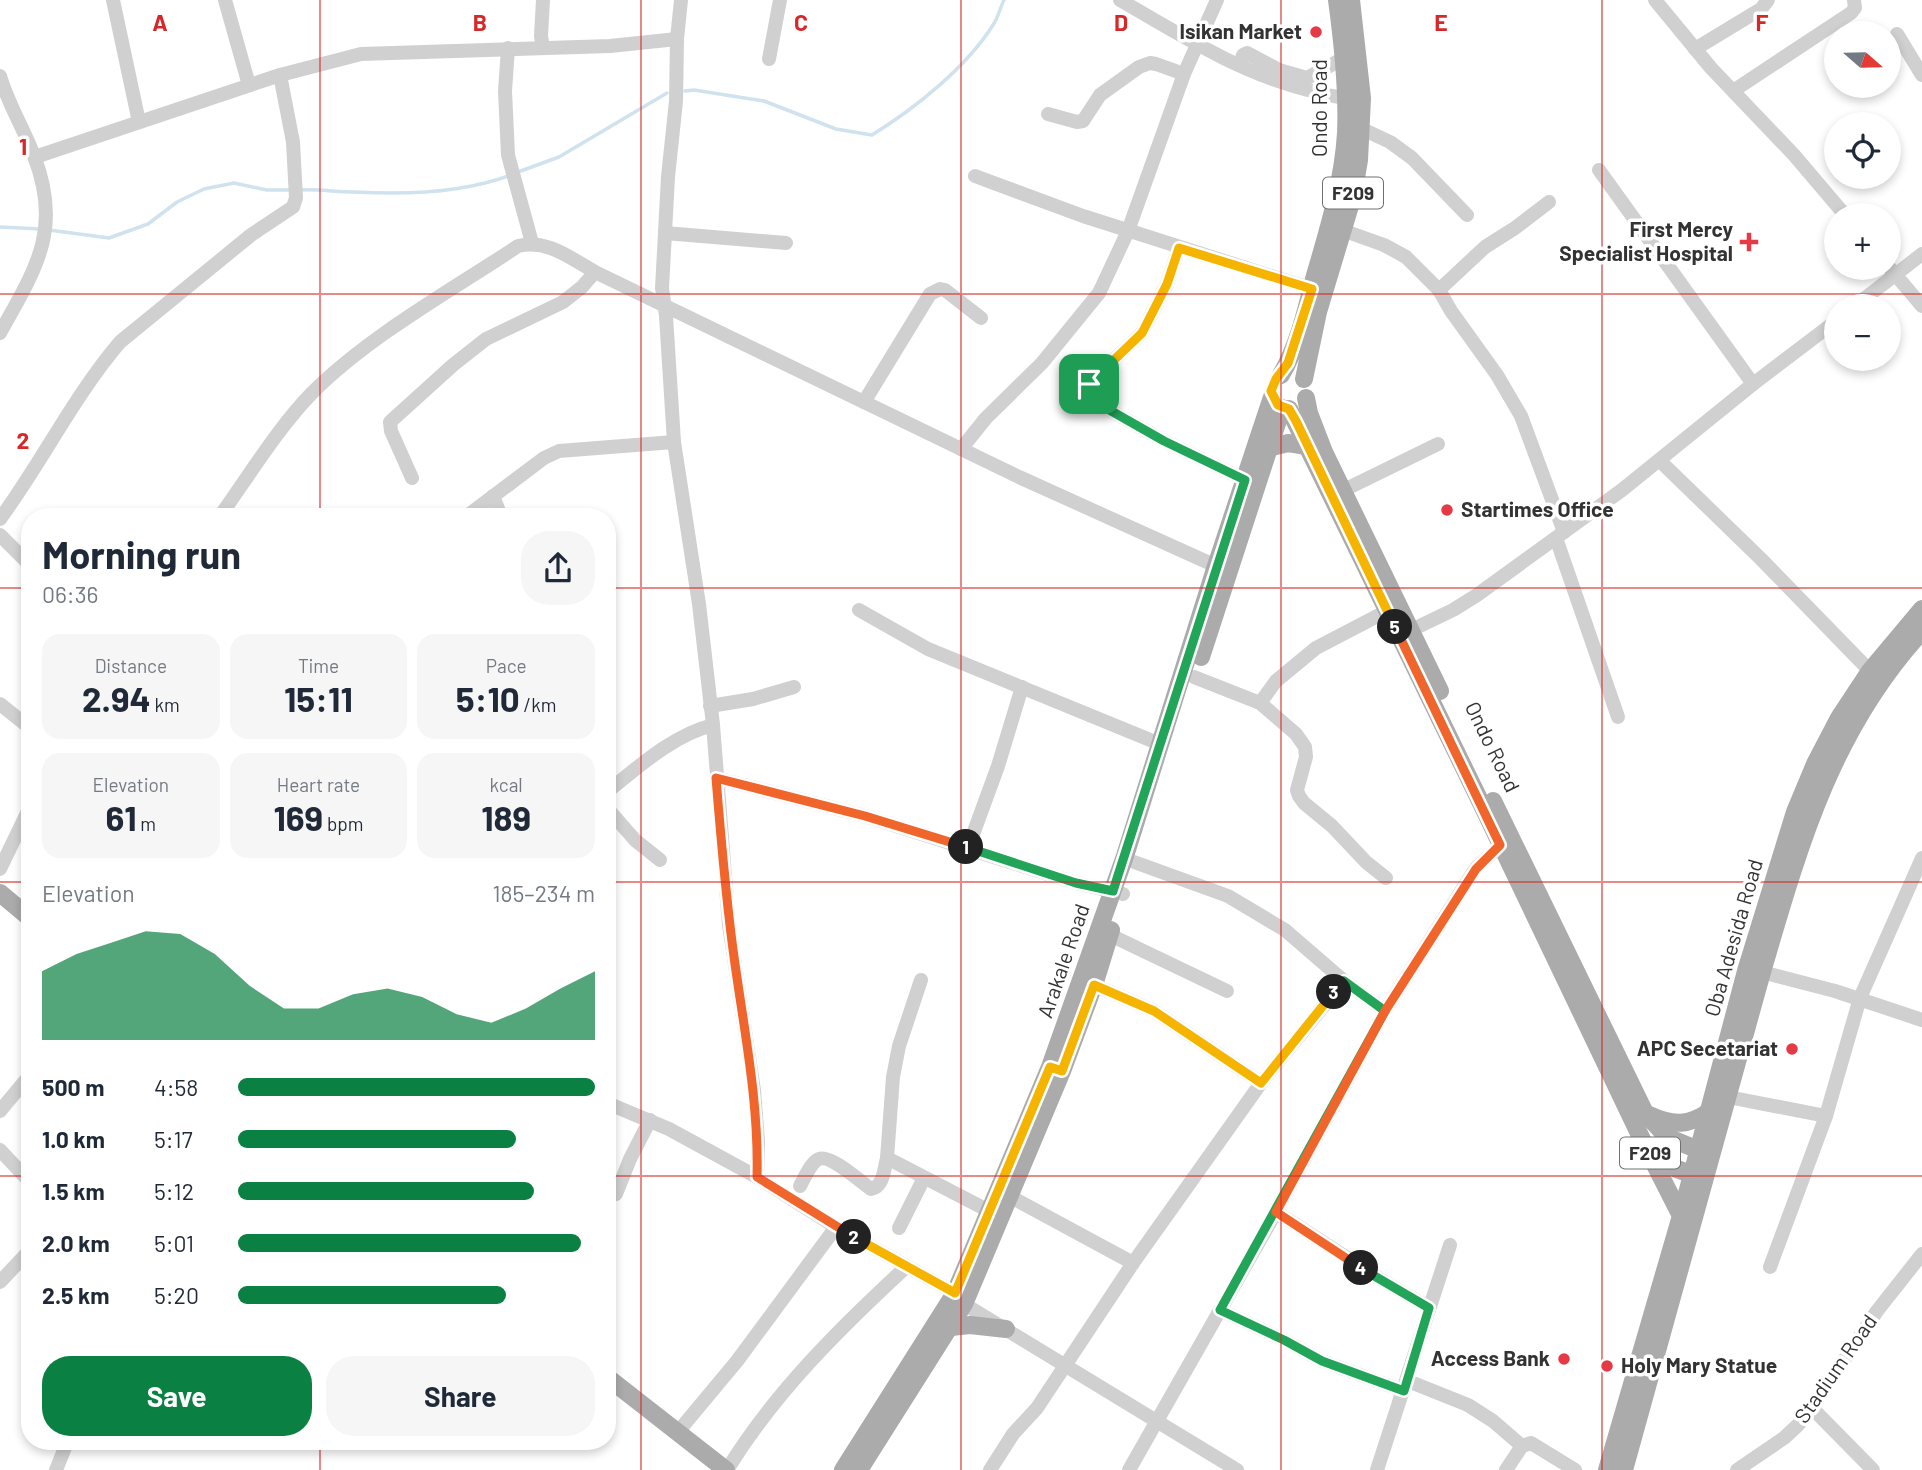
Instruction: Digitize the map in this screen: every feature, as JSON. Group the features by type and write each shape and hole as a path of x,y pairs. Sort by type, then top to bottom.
{"main road":[{"name":"Ondo Road","path":"1337,0 1344,58 1360,128 1355,184 1318,312 1305,389 1324,452 1406,633 1506,841 1645,1113"},
{"name":"Ondo Road","path":"1281,375 1288,363 1312,289 1333,214 1342,169 1354,98 1351,0"},
{"path":"1281,375 1293,373 1305,389 1299,406 1281,405"},
{"name":"F209","path":"1281,375 1272,384 1281,405"},
{"name":"Ondo Road","path":"1281,405 1307,446 1387,611 1406,633"},
{"name":"Arakale Road","path":"859,1470 884,1418 960,1298 1011,1197 1118,893 1160,744 1245,480 1281,405"},
{"name":"Arakale Road","path":"843,1470 951,1327 991,1212 1094,985 1110,935 1118,893 1134,862 1281,405"},
{"path":"1268,448 1288,443 1307,446"},
{"name":"Oba Adesida Road","path":"1607,1470 1642,1378 1681,1216 1705,1153 1710,1111 1746,971 1795,812 1833,730 1870,671 1922,609"},
{"path":"1705,1153 1728,1097 1785,894 1815,807 1850,730 1900,655 1922,631"},
{"name":"Ondo Road","path":"1506,841 1621,1100 1647,1150"},
{"path":"0,893 21,910"},
{"path":"1645,1113 1679,1125 1698,1119 1710,1111"},
{"name":"F209","path":"1645,1113 1667,1137 1705,1153"},
{"path":"1647,1150 1681,1216"},
{"name":"F209","path":"1647,1150 1698,1177"},
{"path":"1624,1470 1642,1378 1698,1177"},
{"path":"951,1327 970,1325 1006,1329"},
{"path":"616,1384 726,1470"}],"street":[{"path":"113,0 139,122"},
{"path":"225,0 249,86"},
{"path":"543,0 543,48"},
{"path":"681,0 662,288 674,442 699,604 713,725 729,925 754,1090 758,1140 757,1177"},
{"path":"769,59 780,0"},
{"path":"1120,0 1198,45 1240,65 1301,89 1354,98"},
{"path":"961,449 986,418 1042,363 1099,293 1128,231 1184,75 1217,0"},
{"path":"1655,0 1695,50 1794,155 1835,203"},
{"path":"1695,50 1761,9 1768,0"},
{"path":"1733,91 1851,13 1855,8 1854,0"},
{"path":"35,157 280,75 361,54 610,46 677,39"},
{"path":"1901,41 1922,75"},
{"path":"508,48 505,91 508,155 532,243"},
{"path":"1240,65 1243,55 1247,53 1279,70 1307,78 1344,58"},
{"path":"1048,114 1077,122 1083,121 1100,95 1139,67 1150,63 1184,75"},
{"path":"0,519 104,361 120,342 251,236 290,210 295,191 293,142 280,75"},
{"path":"0,76 35,157 45,195 47,227 37,263 2,325"},
{"path":"1360,128 1390,142 1412,158 1467,215"},
{"path":"1599,170 1753,384"},
{"path":"975,176 1128,231 1312,289"},
{"path":"1439,290 1485,247 1549,202"},
{"path":"1342,230 1384,245 1405,257 1439,290 1497,375 1521,416 1618,717"},
{"path":"665,233 786,243"},
{"path":"226,508 292,417 312,393 342,366 519,246 532,243 550,247 594,272 961,449 1216,566"},
{"path":"1179,248 1167,284 1142,333 1089,384 1087,395 1164,441 1245,480"},
{"path":"1901,265 1922,254"},
{"path":"412,478 391,431 390,422 478,345 563,302 594,272"},
{"path":"1867,294 1882,280"},
{"path":"1900,280 1922,306"},
{"path":"864,401 930,293 946,290 981,318"},
{"path":"1406,633 1477,595 1560,535 1660,461 1753,384 1824,330"},
{"path":"477,508 544,458 559,451 674,442"},
{"path":"1343,490 1438,444"},
{"path":"1660,461 1761,559 1870,671"},
{"path":"493,496 498,508"},
{"path":"0,535 21,556"},
{"path":"859,610 928,649 1160,744"},
{"path":"1260,703 1276,681 1316,648 1387,611"},
{"path":"1194,677 1260,703 1296,734 1305,747 1306,763 1297,790 1304,803 1386,878"},
{"path":"710,706 753,699 794,687"},
{"path":"968,848 998,766 1022,687"},
{"path":"0,704 21,721"},
{"path":"616,785 650,758 697,729 713,725"},
{"path":"716,778 865,816 1076,883 1118,893"},
{"path":"616,818 660,860"},
{"path":"0,869 21,826"},
{"path":"1129,1470 1276,1212 1385,1011 1476,869 1506,841"},
{"path":"1770,1267 1826,1116 1860,998 1922,858"},
{"path":"1134,862 1198,883 1236,901 1285,930 1344,981 1385,1011"},
{"path":"1110,935 1227,991"},
{"path":"1762,972 1860,998 1922,1020"},
{"path":"800,1186 815,1161 820,1158 829,1159 871,1189 881,1183 887,1158 893,1077 899,1046 921,980"},
{"path":"990,1470 1013,1434 1037,1408 1133,1263 1261,1083 1344,981"},
{"path":"1094,985 1154,1011 1261,1083"},
{"path":"0,1111 21,1086"},
{"path":"1728,1097 1826,1116"},
{"path":"616,1107 650,1120 757,1177 836,1227 960,1298 1237,1470"},
{"path":"616,1194 630,1158 650,1120"},
{"path":"0,1150 21,1172"},
{"path":"887,1158 991,1212"},
{"path":"899,1228 924,1178"},
{"path":"1011,1197 1133,1263"},
{"path":"1276,1212 1429,1308"},
{"path":"677,1433 737,1361 836,1227"},
{"path":"1377,1470 1450,1245"},
{"name":"Stadium Road","path":"1737,1470 1784,1438 1812,1408 1877,1311 1922,1254"},
{"path":"0,1282 21,1260"},
{"path":"726,1470 766,1412 811,1362 906,1267"},
{"path":"1220,1310 1322,1361 1468,1405 1493,1421 1522,1446"},
{"path":"1812,1408 1873,1470"},
{"path":"1506,1470 1522,1446 1534,1444 1575,1470"},
{"path":"56,1470 64,1450"}],"waterway":[{"path":"685,91 694,90 764,101 836,129 872,135 922,100 969,57 993,25 1004,0"},
{"path":"518,172 559,157 667,93"},
{"path":"300,190 394,193 434,191 474,186 511,175"},
{"path":"49,230 109,238 148,224 177,202 204,189 234,183 267,190 293,190"},
{"path":"0,227 41,229"}],"place":[{"name":"Isikan Market","path":"1316,32"},
{"name":"First Mercy Specialist Hospital","path":"1749,242"},
{"name":"Startimes Office","path":"1447,510"},
{"name":"APC Secetariat","path":"1792,1049"},
{"name":"Access Bank","path":"1564,1359"},
{"name":"Holy Mary Statue","path":"1607,1366"}],"route":[{"path":"1089,384 1087,395 1092,400 1164,441 1245,480 1113,891 1076,883 865,816 716,778 729,925 754,1090 758,1140 757,1177 836,1227 955,1293 1050,1067 1062,1071 1094,985 1154,1011 1261,1083 1344,981 1385,1011 1220,1310 1322,1361 1404,1391 1429,1308 1276,1212 1385,1011 1476,869 1500,845 1296,421 1289,409 1282,408 1272,397 1272,384 1288,363 1312,289 1179,248 1167,284 1142,333 1089,384"}]}
